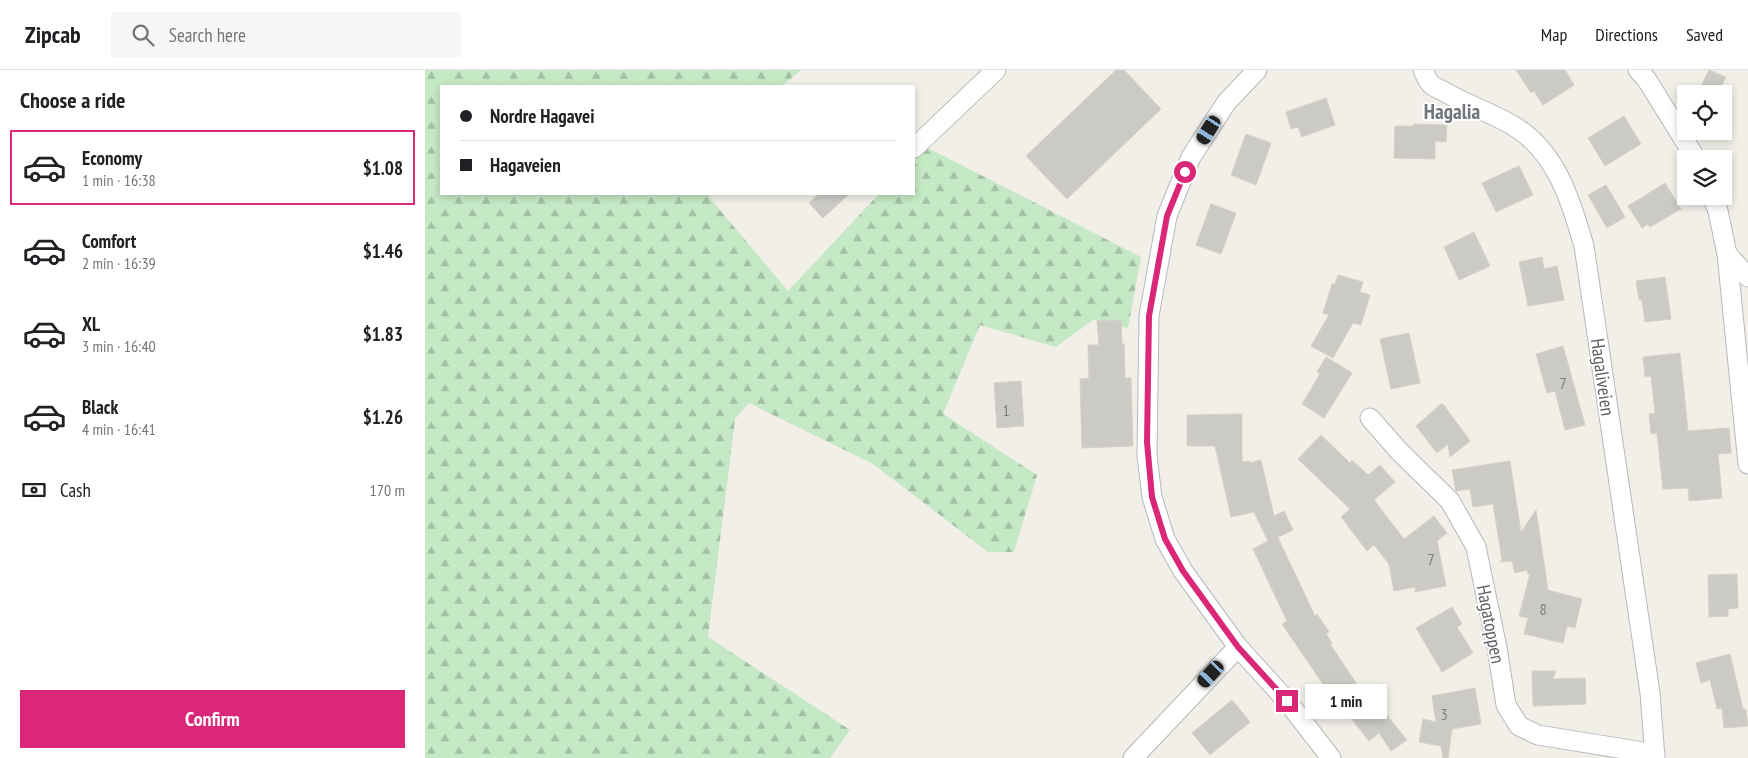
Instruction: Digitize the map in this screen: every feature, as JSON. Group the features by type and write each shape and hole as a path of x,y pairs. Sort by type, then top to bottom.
{"street":[{"path":"915,147 996,70"},
{"path":"1257,70 1226,103 1191,157 1167,216 1149,316 1147,456 1152,497 1165,539 1183,571 1238,647 1287,701 1331,758"},
{"name":"Hagaliveien","path":"1423,70 1429,83 1456,99 1513,125 1527,136 1547,156 1561,179 1572,206 1585,256 1650,693 1655,756"},
{"path":"1646,73 1690,150"},
{"path":"1716,205 1727,254 1748,464"},
{"path":"1727,254 1748,277"},
{"name":"Hagatoppen","path":"1370,418 1399,451 1451,501 1476,547 1497,648 1506,705 1519,726 1538,735 1655,756"},
{"path":"1133,758 1238,647"}],"green space":[{"path":"425,70 801,70 783,85 440,85 440,195 710,195 709,197 788,291 878,195 915,195 915,156 924,146 1141,257 1128,328 1093,320 1056,347 980,325 943,414 1037,475 1014,552 988,552 873,464 749,403 735,419 708,637 850,730 830,758 425,758"}],"building":[{"path":"1116,70 1124,70 1161,109 1067,199 1026,156"},
{"path":"1516,70 1565,70 1574,85 1543,105 1534,91 1531,93"},
{"path":"1709,70 1726,77 1722,85 1702,85"},
{"path":"1326,98 1335,125 1302,137 1298,127 1291,129 1286,112"},
{"path":"1624,116 1641,144 1605,166 1588,138"},
{"path":"1414,124 1447,125 1446,142 1435,141 1435,159 1394,158 1395,126 1414,126"},
{"path":"1246,134 1271,143 1256,185 1231,175"},
{"path":"1519,166 1533,195 1496,212 1482,183"},
{"path":"1665,183 1681,209 1650,227 1648,224 1642,228 1628,206"},
{"path":"1606,185 1625,217 1607,228 1588,195"},
{"path":"818,195 848,195 823,218 809,203"},
{"path":"1211,204 1236,213 1221,254 1196,245"},
{"path":"1474,232 1490,266 1459,280 1444,247"},
{"path":"1542,257 1544,269 1557,266 1564,300 1528,306 1519,262"},
{"path":"1338,275 1363,282 1360,292 1370,295 1361,325 1353,323 1333,358 1311,346 1329,315 1323,313 1332,284 1335,284"},
{"path":"1665,277 1671,319 1645,322 1642,300 1639,300 1636,281"},
{"path":"1121,320 1125,378 1131,378 1133,446 1082,448 1080,379 1089,378 1088,345 1099,345 1097,321"},
{"path":"1409,333 1420,383 1391,389 1380,339"},
{"path":"1563,346 1585,425 1565,430 1555,391 1547,393 1536,354"},
{"path":"1680,353 1688,431 1729,428 1731,453 1718,454 1722,498 1689,501 1688,488 1663,489 1657,433 1651,434 1649,414 1655,413 1651,376 1645,377 1643,357"},
{"path":"1326,357 1352,373 1324,418 1302,404 1320,374 1317,372"},
{"path":"1021,381 1024,426 997,428 994,383"},
{"path":"1443,404 1470,441 1450,457 1448,444 1437,453 1416,426"},
{"path":"1242,414 1242,462 1249,461 1249,463 1261,460 1274,516 1284,511 1293,530 1278,537 1279,540 1315,616 1317,614 1329,632 1326,634 1332,643 1330,644 1362,692 1334,696 1327,690 1282,624 1287,621 1253,549 1268,541 1254,512 1231,517 1215,446 1187,446 1187,415"},
{"path":"1321,435 1350,463 1352,460 1368,475 1380,465 1395,482 1374,500 1404,539 1434,516 1447,533 1437,541 1446,586 1415,592 1415,587 1394,591 1389,564 1374,545 1367,551 1341,517 1350,509 1298,459"},
{"path":"1510,461 1521,532 1536,510 1548,590 1582,599 1575,628 1567,626 1563,643 1524,634 1528,618 1519,616 1530,574 1528,574 1527,570 1515,573 1512,561 1500,562 1502,560 1493,504 1473,507 1470,489 1456,491 1452,470"},
{"path":"1737,574 1738,608 1728,609 1728,616 1709,617 1708,575"},
{"path":"1452,607 1462,624 1457,627 1473,653 1442,672 1416,628"},
{"path":"1730,654 1743,709 1746,709 1748,726 1724,728 1722,708 1717,709 1710,680 1701,683 1696,663"},
{"path":"1532,671 1556,671 1553,679 1585,678 1586,704 1533,706"},
{"path":"1475,688 1481,724 1452,729 1448,758 1443,758 1441,746 1419,742 1423,719 1436,722 1432,696"},
{"path":"1232,700 1250,722 1210,755 1192,733"},
{"path":"1342,707 1386,714 1407,740 1391,751 1379,733 1369,741"}],"district":[{"name":"Hagalia","path":"1452,112"}],"route":[{"path":"1185,172 1167,216 1149,316 1147,456 1152,497 1165,539 1183,571 1238,647 1287,701"}]}
